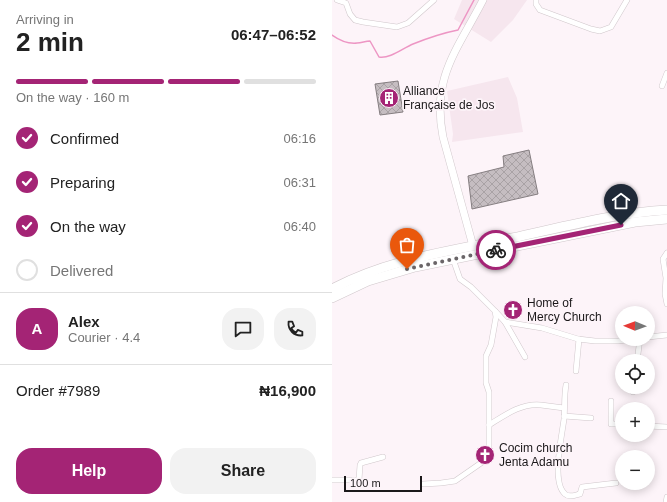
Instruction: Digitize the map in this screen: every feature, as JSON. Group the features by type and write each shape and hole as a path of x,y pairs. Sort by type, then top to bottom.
{"highway":[{"path":"332,289 380,268 408,260 473,246 635,218 667,210"},
{"path":"635,218 667,219"},
{"path":"332,298 362,284 395,272 575,229"}],"street":[{"path":"337,0 348,5 352,18 358,21 397,27 408,23 434,0"},
{"path":"473,246 440,125 440,101 444,79 454,53 483,0"},
{"path":"536,0 536,4 540,10 600,31 611,27 627,0"},
{"path":"662,86 667,73"},
{"path":"667,253 663,259 666,278 665,294 667,304"},
{"path":"453,259 460,279 471,287 505,322 524,357"},
{"path":"423,484 455,481 481,463 488,451 489,392 486,383 486,356 491,345 496,316 495,311"},
{"path":"505,322 542,328 579,339 615,341"},
{"path":"655,336 667,335"},
{"path":"576,372 579,339"},
{"path":"566,385 558,466 560,486 564,494 573,496 580,494 582,487 615,483"},
{"path":"611,402 611,424 615,424"},
{"path":"489,425 512,410 522,407 540,405 564,408"},
{"path":"564,416 591,418"},
{"path":"655,426 667,427"},
{"path":"332,480 359,480 361,463 383,457"},
{"path":"666,502 667,497"}],"shaded area":[{"path":"462,0 527,0 513,20 491,42 454,19"},
{"path":"508,77 517,98 523,132 452,142 453,134 447,91"}],"building":[{"name":"Alliance Française de Jos","path":"398,81 403,112 380,115 375,84"},
{"path":"529,150 538,194 472,209 468,176 504,167 503,156"}],"waterway":[{"path":"332,35 350,43 370,41 379,57 388,56 419,42 458,30 474,0"}],"way so far":[{"path":"407,269 496,250"}],"place":[{"name":"Alliance Française de Jos","path":"389,98"},
{"name":"Home of Mercy Church","path":"513,310"},
{"name":"Cocim church Jenta Adamu","path":"485,455"}],"route":[{"path":"496,250 621,225"}]}
